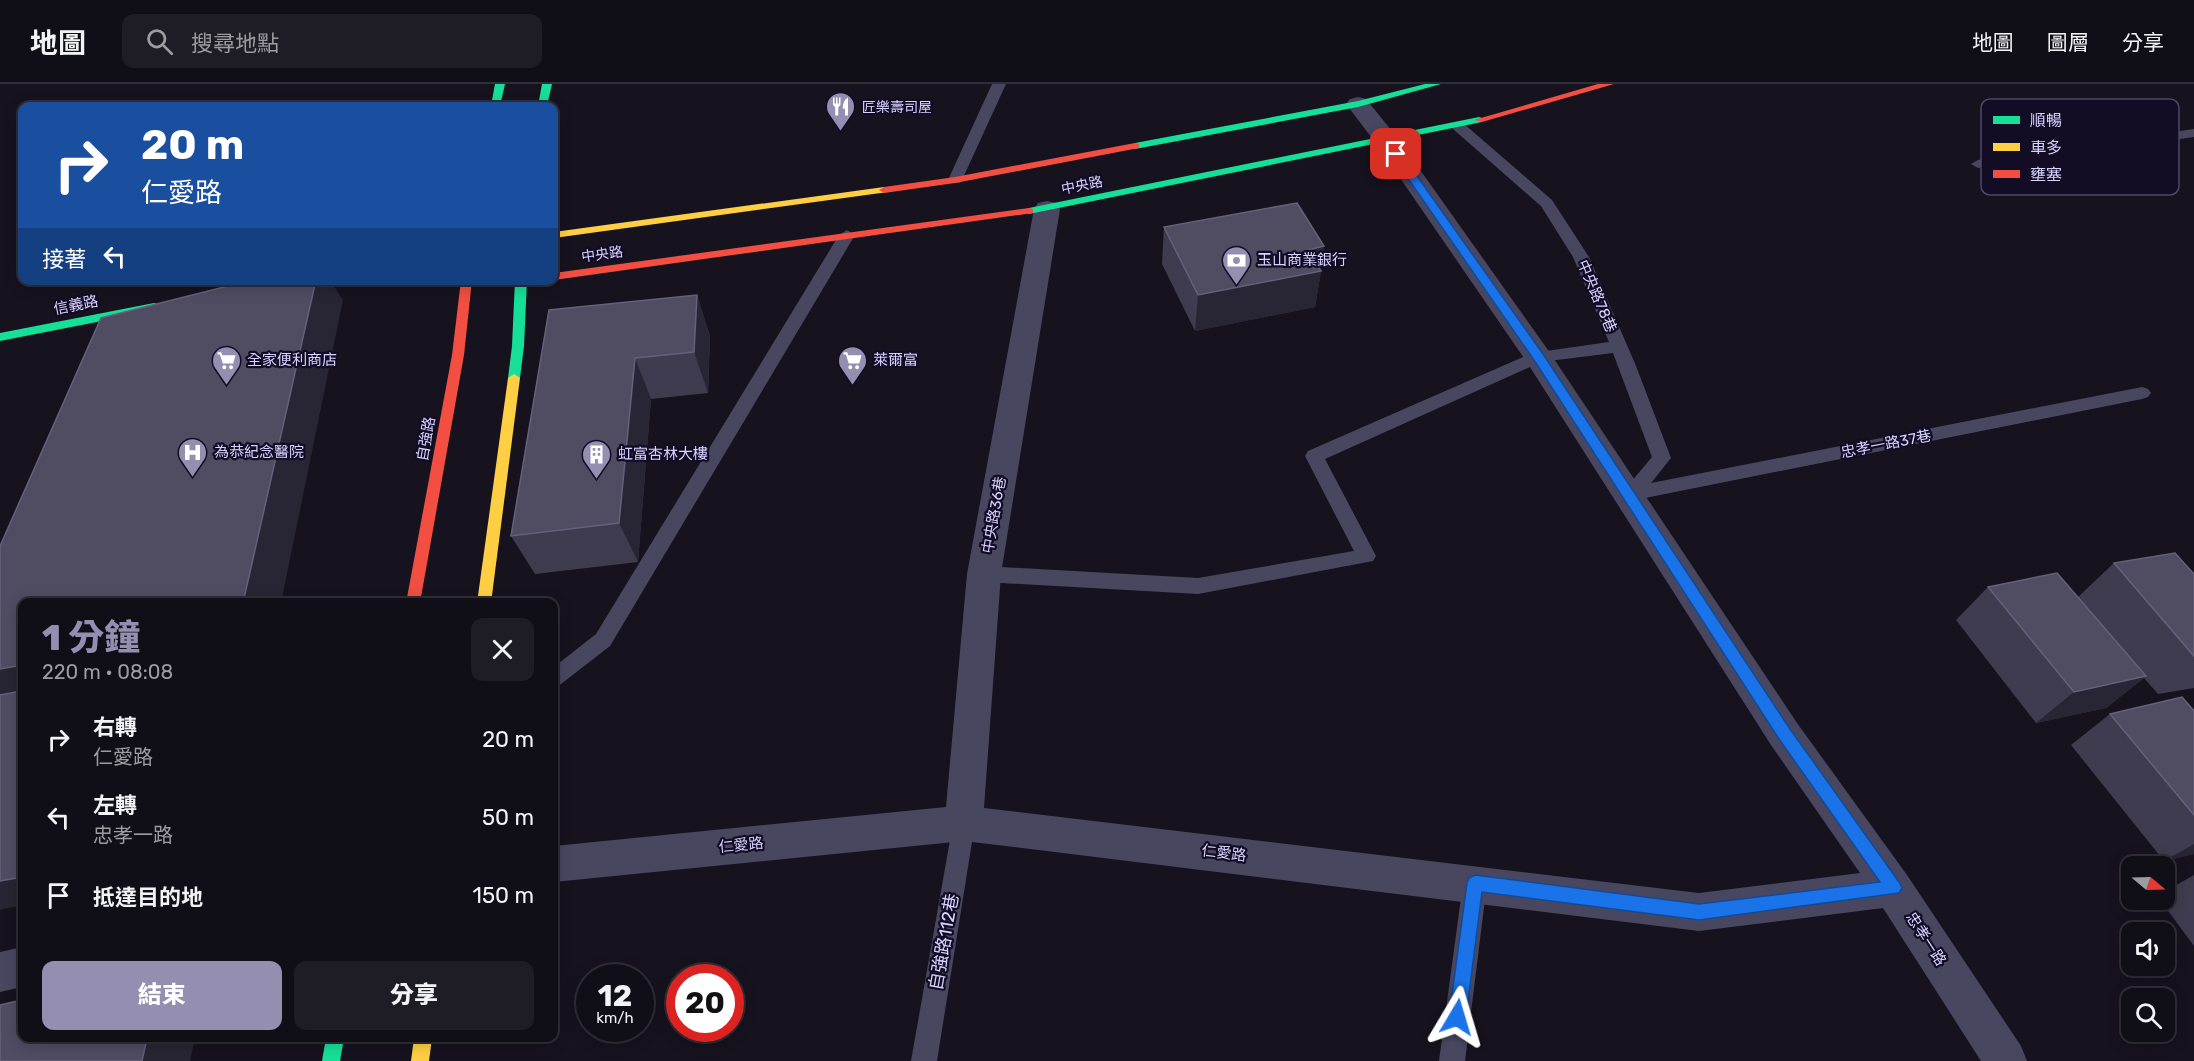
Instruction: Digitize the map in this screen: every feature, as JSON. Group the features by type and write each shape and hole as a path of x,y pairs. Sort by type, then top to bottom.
{"street":[{"path":"497,102 500,84"},
{"path":"544,102 547,84"},
{"name":"中央路","path":"558,234 955,180 1358,104 1436,84"},
{"name":"中央路","path":"558,276 1047,209 1458,126 1609,84"},
{"name":"忠孝一路","path":"1358,104 1387,141 1538,357 1784,734 1893,888 2006,1061"},
{"name":"中央路36巷","path":"964,823 984,574 1047,209"},
{"name":"自強路","path":"414,598 458,355 466,285"},
{"path":"485,598 518,346 523,285"},
{"name":"信義路","path":"0,337 172,304"},
{"name":"仁愛路","path":"558,864 964,823 1475,883 1699,912 1893,888"},
{"path":"0,972 18,968"},
{"path":"331,1061 334,1042"},
{"path":"420,1061 422,1042"}],"lane":[{"path":"955,180 999,84"},
{"name":"中央路78巷","path":"1458,126 1547,203 1581,257 1662,458 1629,494"},
{"path":"2179,135 2194,133"},
{"path":"558,675 603,640 847,235"},
{"path":"984,574 1198,586 1366,556 1314,456 1538,357 1619,347"},
{"name":"忠孝一路37巷","path":"1629,494 2142,393"},
{"name":"自強路112巷","path":"924,1061 964,823"},
{"path":"1452,1061 1475,883"}],"building":[{"path":"1297,203 1324,246 1308,250 1321,271 1198,295 1164,227"},
{"name":"為恭紀念醫院","path":"232,285 315,285 244,598 18,598 18,666 0,669 0,546 101,318"},
{"path":"697,295 694,352 635,358 619,523 511,536 549,310"},
{"path":"2175,553 2194,574 2194,656 2114,563"},
{"path":"2057,573 2146,676 2074,692 1988,587"},
{"path":"18,692 18,878 0,881 0,695"},
{"path":"2182,697 2194,711 2194,815 2110,714"},
{"path":"18,1001 18,1042 146,1042 142,1061 0,1061 0,1005"}],"traffic: fast":[{"path":"497,102 500,84"},
{"path":"544,102 547,84"},
{"path":"1135,146 1358,104 1436,84"},
{"path":"1029,211 1479,120"},
{"path":"514,378 521,285"},
{"path":"0,337 154,307"},
{"path":"331,1061 334,1042"}],"traffic: slow":[{"path":"558,234 884,190"},
{"path":"485,598 514,378"},
{"path":"420,1061 422,1042"}],"traffic: jam":[{"path":"1479,120 1609,84"},
{"path":"884,190 955,180 1135,146"},
{"path":"558,276 1029,211"},
{"path":"414,598 458,355 466,285"}],"place":[{"name":"匠樂壽司屋","path":"841,132"},
{"name":"玉山商業銀行","path":"1236,286"},
{"name":"全家便利商店","path":"226,386"},
{"name":"萊爾富","path":"852,386"},
{"name":"為恭紀念醫院","path":"193,478"},
{"name":"虹富杏林大樓","path":"597,480"}],"route":[{"path":"1396,154 1622,482 1784,734 1893,888 1699,912 1475,883 1457,1017"}]}
